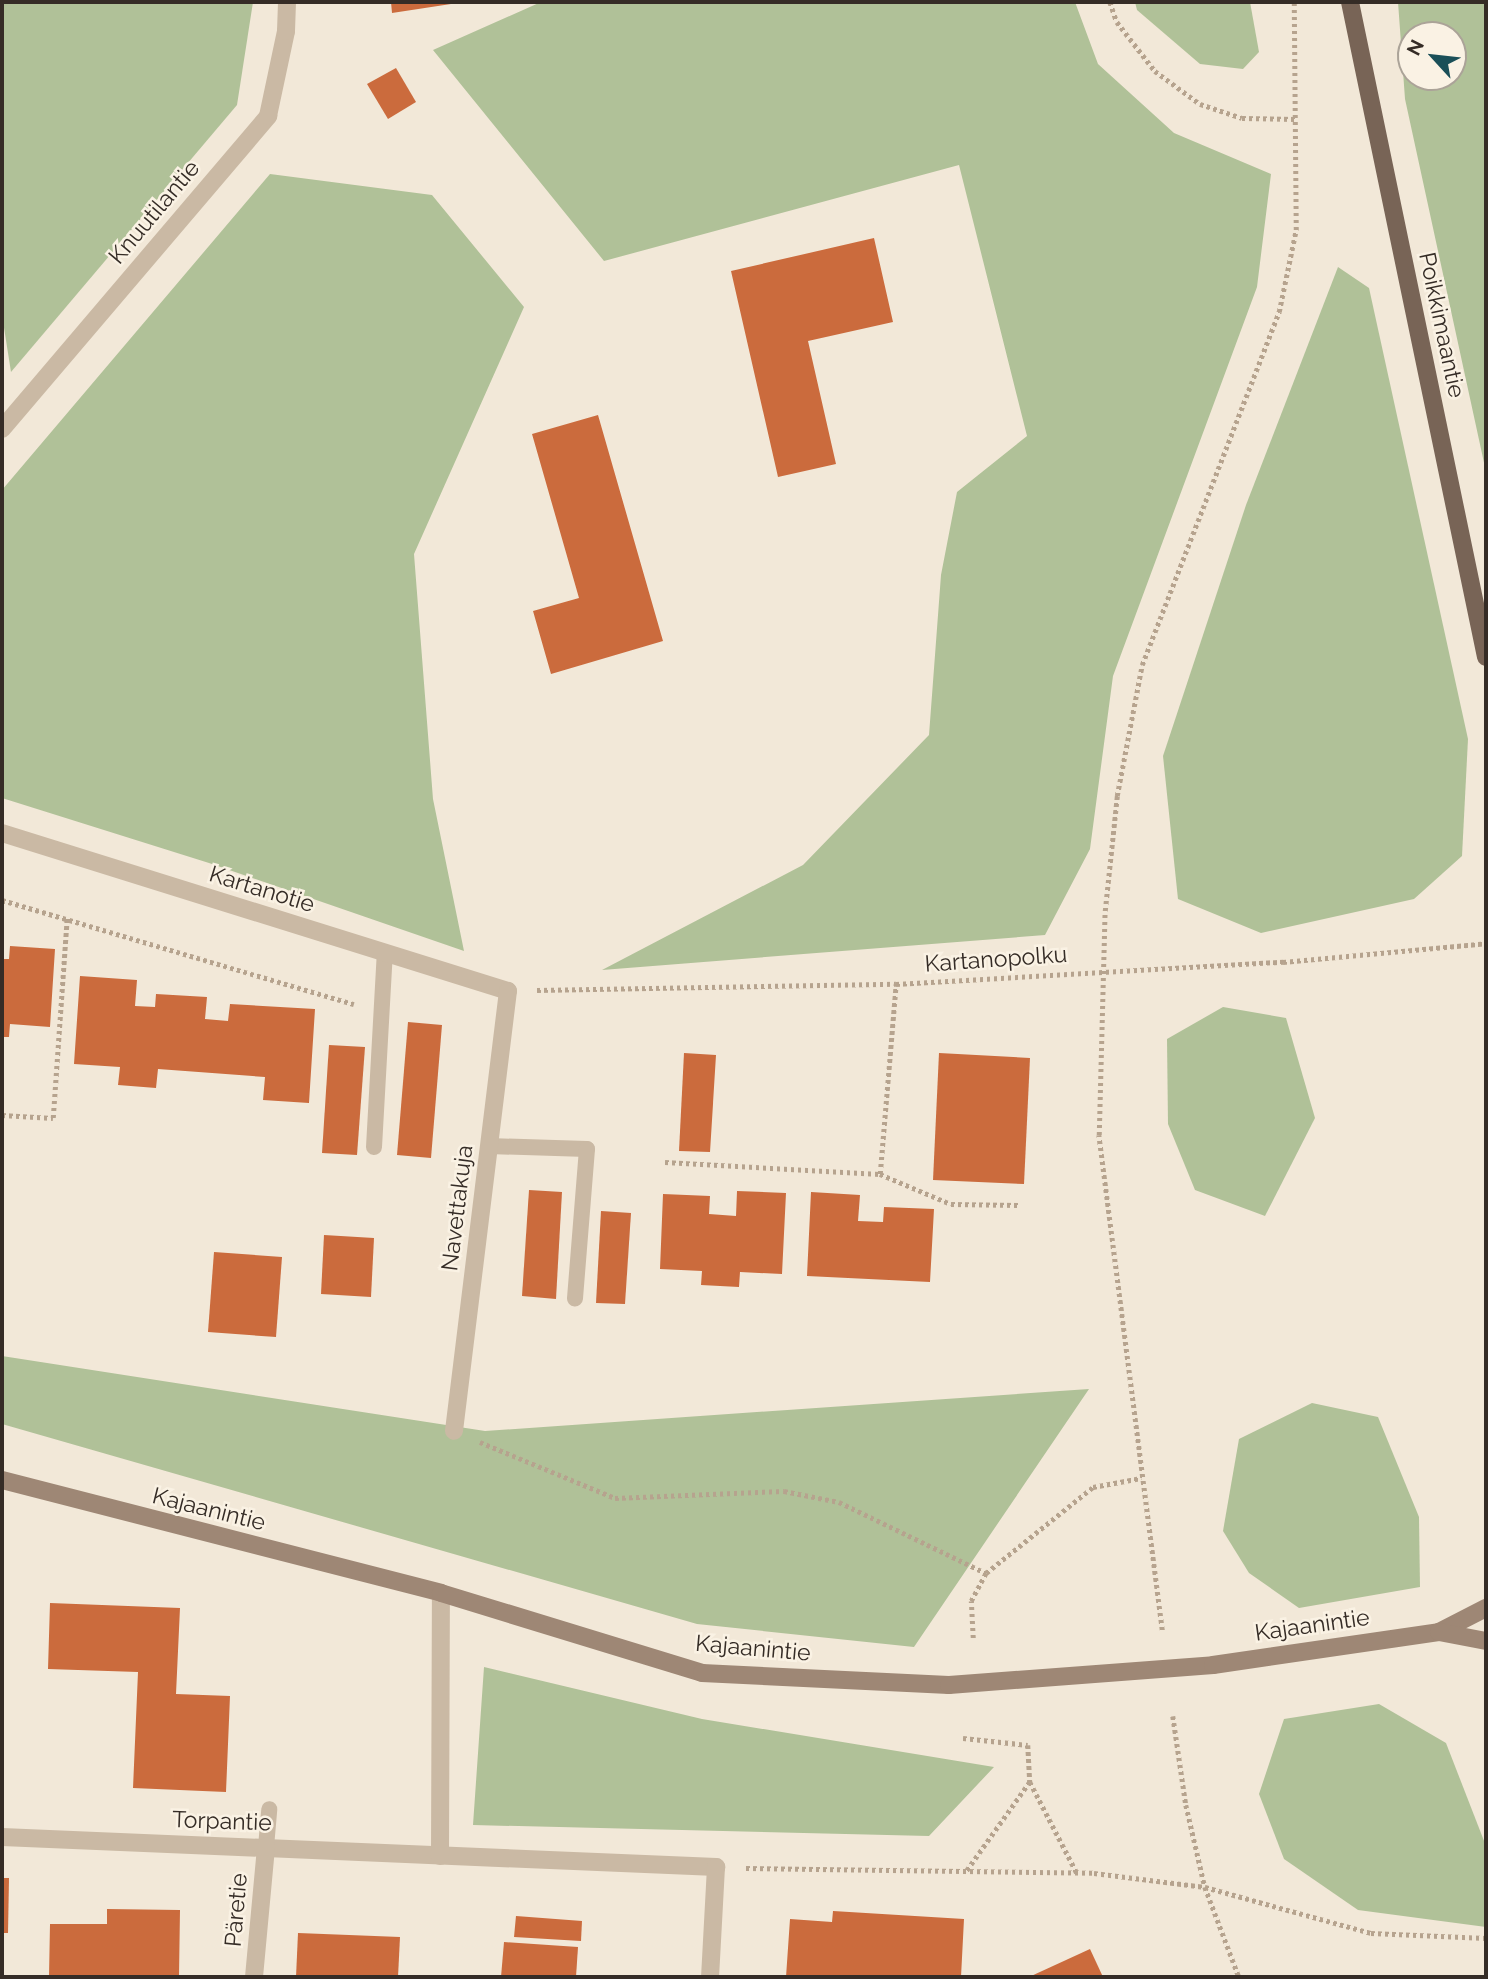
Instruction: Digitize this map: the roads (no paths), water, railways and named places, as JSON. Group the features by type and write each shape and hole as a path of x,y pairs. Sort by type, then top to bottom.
{"main road":[{"name":"Poikkimaantie","path":"1350,2 1486,657"},
{"name":"Kajaanintie","path":"2,1480 441,1593 702,1672 949,1685 1213,1664 1438,1632 1486,1608"},
{"name":"Kajaanintie","path":"1438,1632 1486,1641"}],"street":[{"name":"Knuutilantie","path":"2,429 268,116 286,32 287,2"},
{"name":"Kartanotie","path":"2,833 508,991"},
{"name":"Navettakuja","path":"454,1431 508,991"},
{"path":"440,1856 441,1593"},
{"name":"Torpantie","path":"2,1837 716,1867 710,1977"},
{"name":"Päretie","path":"254,1977 266,1847"}],"lane":[{"path":"374,1147 384,952"},
{"path":"489,1146 587,1149 575,1299"},
{"path":"266,1847 269,1810"}]}
